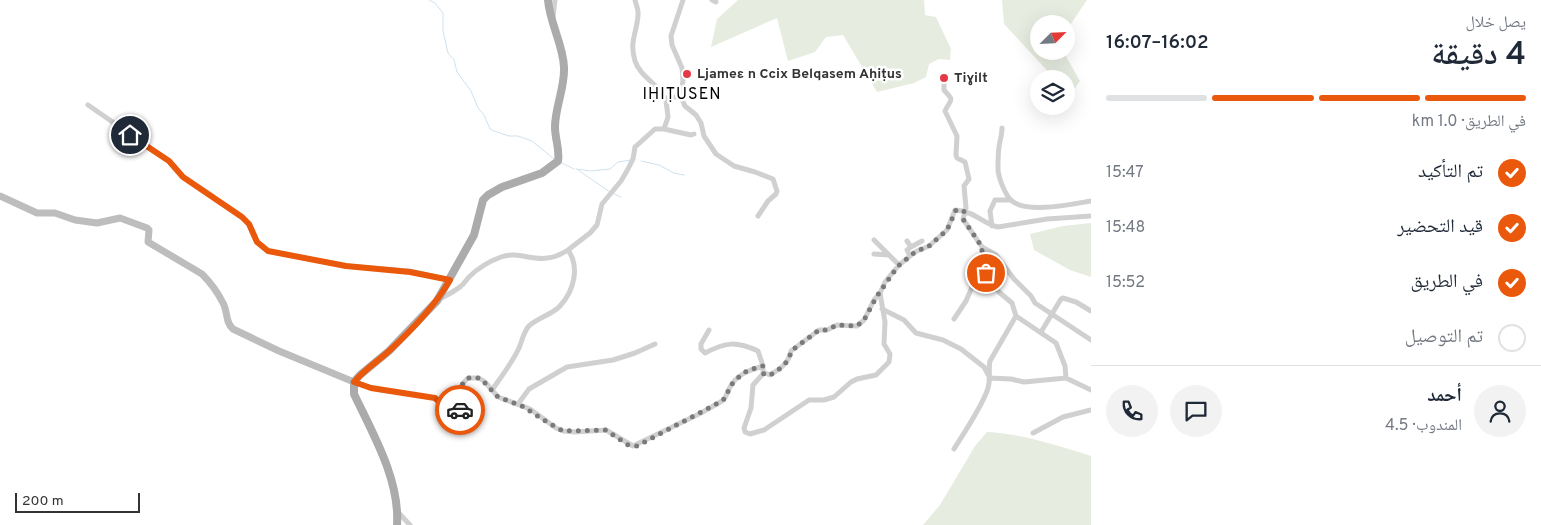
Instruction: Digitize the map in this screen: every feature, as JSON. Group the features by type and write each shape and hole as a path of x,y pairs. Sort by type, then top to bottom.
{"main road":[{"path":"397,525 397,496 390,473 354,394 354,382 389,351 437,301 474,235 482,204 488,195 502,187 542,173 558,161 560,155 555,127 564,68 548,0"}],"street":[{"path":"553,27 555,0"},
{"path":"634,0 638,14 633,38 636,64 663,92 668,118 664,129"},
{"path":"683,0 671,36 672,45 682,68 681,97 685,106 696,116 701,124 704,136 716,154 734,166 773,180 777,191 776,194 768,201 758,216"},
{"path":"944,82 944,90 950,98 945,111 957,136 956,155 957,158 965,162 969,179 964,186 966,195 963,219 982,247 996,255 1014,280 1031,296 1035,303 1091,340"},
{"path":"666,100 672,97 681,97"},
{"path":"88,105 169,161 183,177 242,217 249,224 257,242 268,251 346,266 410,272 450,280"},
{"path":"1002,128 998,171 1010,200"},
{"path":"437,301 461,286 482,267 501,257 510,255 546,259 555,257 568,250 597,225 602,204 621,181 628,169 633,159 635,147 656,129 694,134"},
{"path":"0,196 38,213 55,213 75,220 97,222 120,218 147,228 149,230 148,242 206,277 226,308 228,322 233,329 279,352 371,388 435,398 453,414 458,413 460,410 457,399 458,392 468,378 479,378 498,397 518,404 563,431 606,430 633,446 722,401 731,385 742,374 763,366"},
{"path":"992,226 990,211 995,200 1010,200 1025,207 1042,207 1091,201"},
{"path":"763,374 770,375 781,368 790,359 791,351 819,330 827,330 837,325 857,326 864,320 885,282 898,266 910,256 929,246 947,230 956,210 974,214 992,226 1006,227 1047,219 1091,216"},
{"path":"874,240 898,266"},
{"path":"907,241 911,247"},
{"path":"910,256 908,250 922,241"},
{"path":"982,247 982,263 994,286 1012,303 1016,316 1056,343 1065,366 1066,378"},
{"path":"492,390 519,349 524,333 530,325 560,306 571,289 575,269 574,261 568,250"},
{"path":"874,254 889,256"},
{"path":"954,319 966,301 982,263"},
{"path":"709,330 701,344 701,349 705,353 727,343 744,344 758,351 763,366 763,374 753,385 751,408 744,428 745,432 750,434 764,430 809,400 824,400 834,397 857,379 876,376 889,362 890,354 884,344 885,322 880,293"},
{"path":"1041,332 1063,298 1076,302 1091,312"},
{"path":"882,308 904,320 916,333 943,340 961,349 984,367 990,378"},
{"path":"954,449 984,398 990,378 988,368 990,361 1016,316"},
{"path":"518,404 529,389 567,367 613,360 655,344"},
{"path":"990,378 1024,382 1066,378 1091,390"},
{"path":"1033,433 1063,417 1091,410"},
{"path":"397,511 410,525"}],"shaded area":[{"path":"738,0 924,0 925,15 936,17 951,49 950,60 939,59 929,64 926,77 914,83 877,92 843,35 826,37 815,52 788,61 777,18 711,47 717,19"},
{"path":"1002,0 1087,0 1075,18 1075,15 1030,15 1030,52 1004,24"},
{"path":"1037,60 1068,60 1074,70 1047,70"},
{"path":"1075,72 1080,81 1075,88"},
{"path":"1091,223 1091,277 1070,270 1034,250 1030,234 1063,226"},
{"path":"987,432 1052,444 1091,456 1091,525 923,525 940,505 975,446"}],"waterway":[{"path":"429,0 435,3 443,13 443,31 448,53 454,60 457,72 471,91 490,129 509,136 518,136 532,141 554,159"},
{"path":"576,169 591,171 610,169 618,162 631,160"},
{"path":"641,161 659,165 674,173 684,175"},
{"path":"562,163 574,169"},
{"path":"578,170 610,192"},
{"path":"614,194 621,197"}],"way so far":[{"path":"460,410 457,399 458,392 468,378 479,378 498,397 530,410 556,428 575,432 606,430 628,445 637,446 722,401 736,379 749,370 763,366 763,374 770,375 781,368 790,359 791,351 819,330 827,330 837,325 857,326 866,318 885,282 898,266 915,252 929,246 947,230 956,210 964,211 963,219 982,247 982,263 986,273"}],"place":[{"name":"Ljameɛ n Ccix Belqasem Aḥiṭus","path":"687,74"},
{"name":"Tiɣilt","path":"944,78"}],"district":[{"name":"IḤIṬUSEN","path":"682,95"}],"route":[{"path":"130,135 169,161 183,177 242,217 249,224 257,242 268,251 346,266 410,272 450,280 437,301 423,316 389,351 354,382 371,388 435,398 453,414 458,413 460,410"}]}
